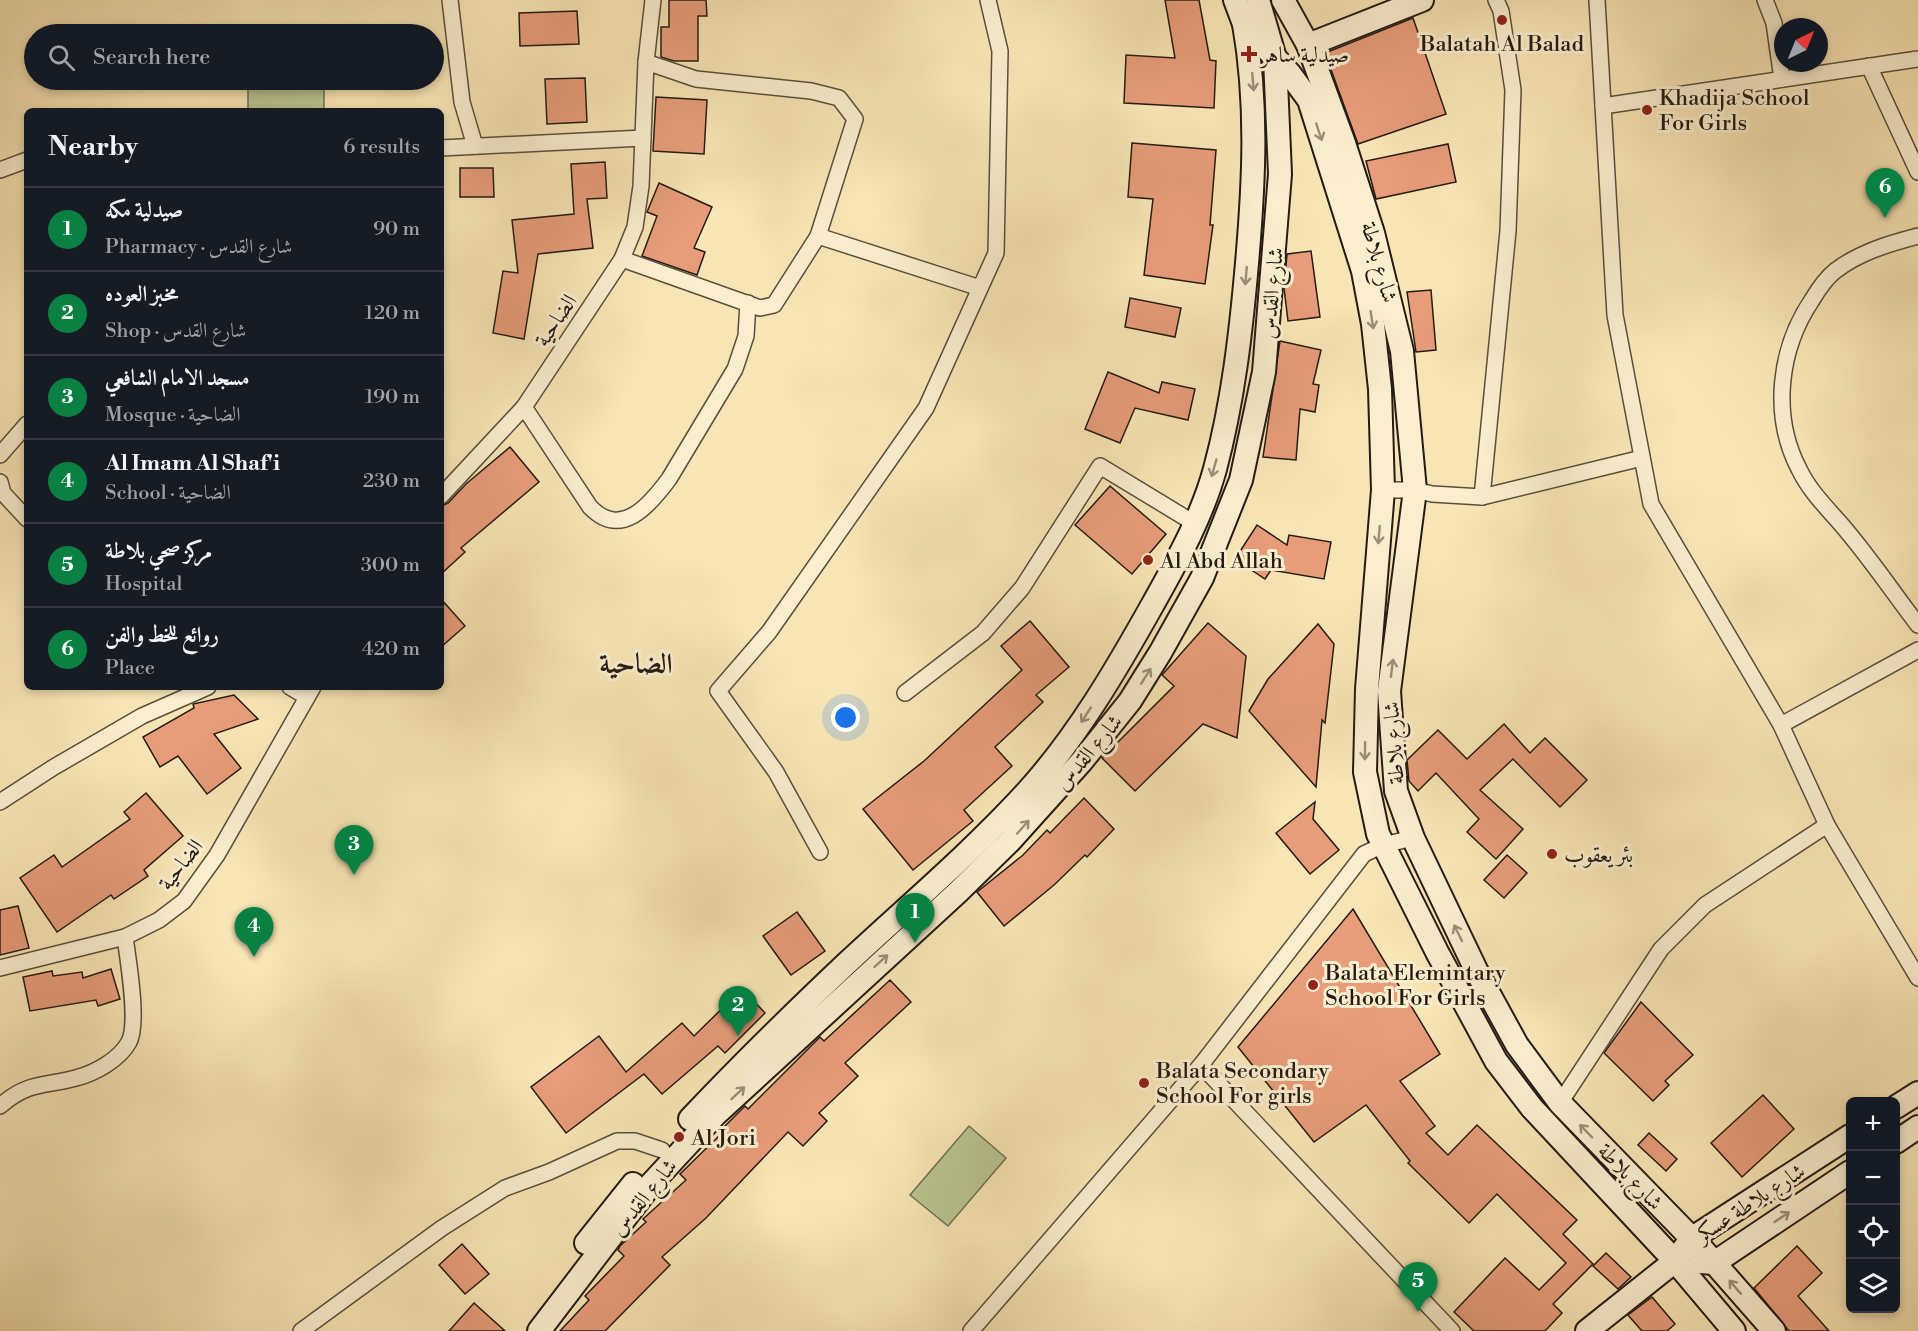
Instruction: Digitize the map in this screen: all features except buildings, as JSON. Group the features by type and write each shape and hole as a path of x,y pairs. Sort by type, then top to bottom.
{"main road":[{"path":"1234,0 1244,24"},
{"name":"شارع القدس","path":"539,1331 651,1184 715,1115 1010,841 1082,761 1130,701 1202,578 1241,480 1254,428 1264,372 1280,174 1271,53 1258,0"},
{"name":"شارع بلاطة","path":"1283,0 1308,45 1344,143 1391,297 1402,351 1415,490 1389,691 1396,791 1413,838 1483,982 1517,1045 1560,1103 1714,1263 1774,1331"},
{"path":"1308,45 1422,0"},
{"name":"شارع بلاطة","path":"1244,24 1309,100 1363,271 1373,324 1380,390 1383,490 1367,689 1365,772 1378,834 1437,952 1496,1061 1532,1108 1675,1261 1734,1331"},
{"name":"شارع القدس","path":"522,1331 611,1210 662,1150 740,1066 973,849 1028,790 1074,733 1131,644 1185,546 1214,471 1233,386 1245,296 1254,181 1254,91 1244,24"},
{"path":"1900,1104 1918,1093"},
{"path":"1900,1139 1918,1127"},
{"name":"شارع بلاطة عسكر","path":"1675,1261 1691,1239 1846,1139"},
{"name":"شارع بلاطة عسكر","path":"1675,1261 1714,1263 1846,1175"},
{"path":"1587,1331 1675,1261"}],"street":[{"path":"450,0 462,102 475,146"},
{"path":"820,852 776,772 718,691 769,632 926,408 996,253 1000,51 988,0"},
{"path":"1482,497 1508,231 1513,90 1501,11 1496,0"},
{"path":"1597,0 1615,315 1651,504 1781,725 1827,825 1918,978"},
{"path":"1765,0 1774,23 1782,79"},
{"name":"الضاحية","path":"444,493 524,407 622,259 635,227 641,186 651,1"},
{"path":"1603,106 1918,59"},
{"path":"622,259 760,308 774,305 818,236 855,119 839,98 811,91 696,80 646,62"},
{"path":"1869,66 1918,172"},
{"path":"444,148 643,138"},
{"path":"0,170 24,161"},
{"path":"818,236 980,288"},
{"path":"1918,236 1875,248 1834,272 1821,286 1799,318 1786,355 1781,393 1785,432 1798,468 1819,501 1840,523 1918,625"},
{"path":"524,407 590,507 601,518 612,522 627,519 657,494 669,479 735,369 746,336 748,303"},
{"path":"0,455 24,427"},
{"path":"1383,490 1415,490 1432,494 1482,497 1642,458"},
{"path":"905,693 982,633 1022,588 1100,466 1194,523"},
{"path":"0,482 3,493 24,516"},
{"path":"1781,725 1918,650"},
{"path":"0,802 142,716 201,690"},
{"name":"الضاحية","path":"0,968 125,937 159,920 184,901 217,855 310,692"},
{"path":"1560,1103 1661,949 1705,905 1827,825"},
{"path":"970,1331 1201,1065 1364,854 1383,845 1413,838"},
{"path":"0,1106 17,1092 42,1083 77,1078 110,1063 129,1042 133,1015 125,937"},
{"path":"1201,1065 1452,1331"},
{"path":"301,1331 442,1228 505,1188 549,1172 617,1141 635,1141 662,1150"}],"green space":[{"path":"248,90 324,90 324,108 248,108"},
{"path":"969,1126 1006,1158 948,1226 910,1195"}],"place":[{"name":"Balatah Al Balad","path":"1502,20"},
{"name":"صيدلية ساهر","path":"1249,54"},
{"name":"Khadija School For Girls","path":"1647,110"},
{"name":"روائع للخط والفن","path":"1885,218"},
{"name":"Al Abd Allah","path":"1148,560"},
{"name":"بئر يعقوب","path":"1552,854"},
{"name":"مسجد الامام الشافعي","path":"354,875"},
{"name":"صيدلية مكه","path":"915,943"},
{"name":"Al Imam Al Shaf'i","path":"254,957"},
{"name":"Balata Elemintary School For Girls","path":"1313,985"},
{"name":"مخبز العوده","path":"738,1036"},
{"name":"Balata Secondary School For girls","path":"1144,1083"},
{"name":"Al Jori","path":"679,1137"},
{"name":"مركز صحي بلاطة","path":"1418,1312"}],"district":[{"name":"الضاحية","path":"636,663"}]}
